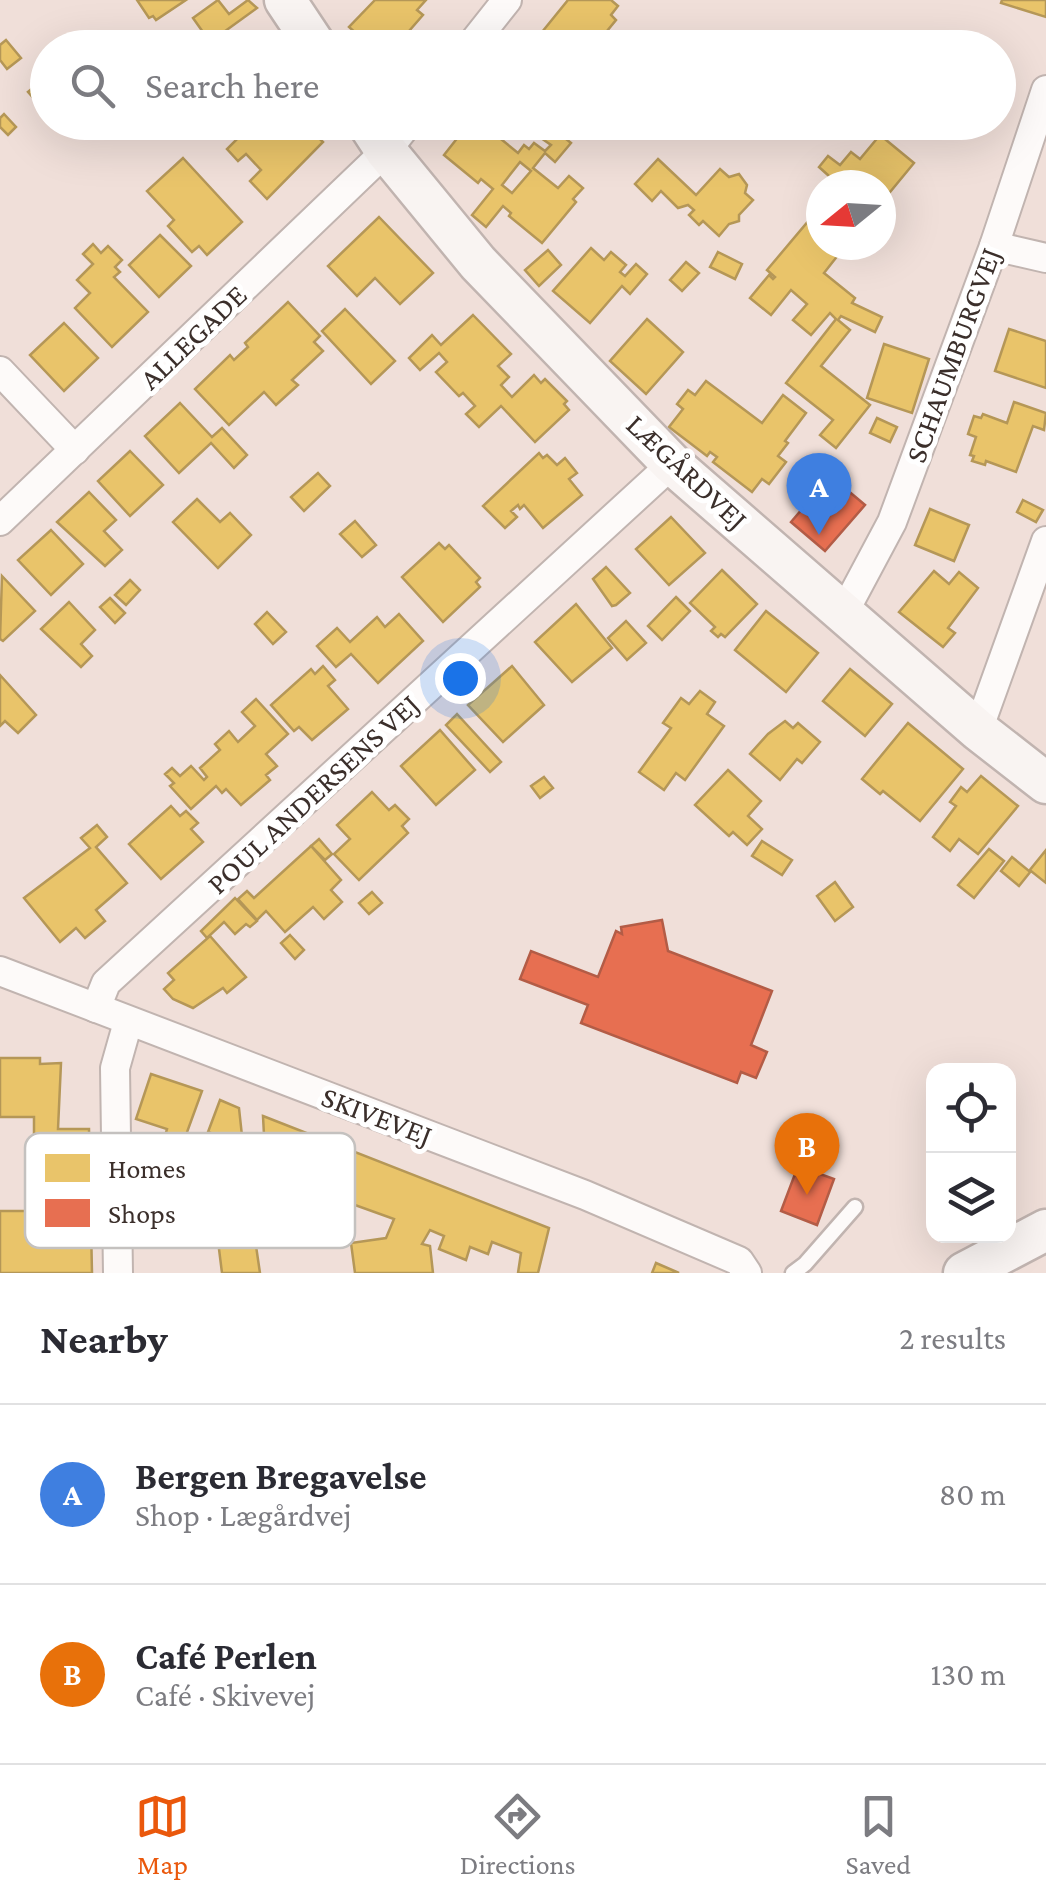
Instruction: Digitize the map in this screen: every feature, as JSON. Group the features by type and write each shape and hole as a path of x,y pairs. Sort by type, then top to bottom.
{"street":[{"path":"285,0 304,30"},
{"path":"483,30 507,0"},
{"name":"SCHAUMBURGVEJ","path":"844,612 892,522 994,246 1046,90"},
{"name":"ALLEGADE","path":"0,522 379,140"},
{"name":"LÆGÅRDVEJ","path":"393,140 478,263 672,464 978,730 1046,783"},
{"path":"994,246 1046,258"},
{"path":"0,370 75,450"},
{"name":"POUL ANDERSENS VEJ","path":"96,1008 106,983 672,464"},
{"path":"978,730 1046,540"},
{"name":"SKIVEVEJ","path":"0,972 585,1195 738,1261 746,1273"},
{"path":"116,1133 115,1068 128,1022"},
{"path":"965,1273 1046,1230"},
{"path":"118,1248 118,1273"}],"lane":[{"path":"793,1273 855,1208"}],"building: Homes":[{"path":"137,0 186,0 156,20 153,16 149,18"},
{"path":"218,0 229,14 248,0 257,8 227,30 202,30 193,18"},
{"path":"375,0 426,0 417,10 423,15 410,30 349,27"},
{"path":"568,0 611,0 618,6 611,15 616,20 608,30 544,30"},
{"path":"1046,0 1046,17 1001,3"},
{"path":"6,40 21,58 7,69 0,60 0,45"},
{"path":"4,114 16,127 8,135 0,127"},
{"path":"236,140 323,142 267,199 250,181 261,170 246,154 238,161 227,149"},
{"path":"456,140 502,140 518,153 524,145 529,149 534,143 545,151 551,145 544,140 567,140 571,143 555,162 545,153 533,168 558,188 569,176 583,188 542,243 509,216 511,213 503,206 486,227 472,215 493,189 481,179 478,183 444,155","holes":["520,162 531,171 512,193 502,185"]},
{"path":"876,140 886,140 914,163 896,185 896,170 819,167 828,156 840,165 851,152 860,159"},
{"path":"183,158 242,222 207,255 199,246 192,252 168,226 174,220 147,191"},
{"path":"658,159 696,195 720,169 729,177 739,174 747,185 745,193 753,200 739,215 739,221 729,224 719,236 703,221 699,225 689,215 694,210 688,205 678,208 661,191 652,201 635,184"},
{"path":"379,217 433,273 400,304 375,278 357,296 328,266"},
{"path":"806,224 806,260 834,260 824,273 855,298 852,303 882,317 875,332 841,316 838,320 850,330 821,366 870,405 836,448 820,435 833,420 786,383 836,319 830,313 811,335 793,320 807,304 791,290 771,315 750,298 769,275 775,277 767,270"},
{"path":"160,235 191,266 159,297 129,265"},
{"path":"93,244 101,253 108,246 122,260 115,267 120,272 114,277 148,312 112,347 75,308 90,293 77,280 93,264 83,254"},
{"path":"591,248 604,260 611,252 626,265 620,272 625,276 636,264 647,274 630,294 622,286 590,323 553,291"},
{"path":"548,250 561,265 539,286 525,270"},
{"path":"718,252 742,264 735,279 710,267"},
{"path":"686,262 699,273 682,291 670,280"},
{"path":"288,302 320,336 314,342 323,351 292,380 298,385 276,405 264,392 229,425 195,389 230,355 234,360 248,347 245,343"},
{"path":"345,309 395,361 371,384 322,331"},
{"path":"473,315 511,354 498,366 509,377 501,385 512,397 534,375 541,383 545,379 567,401 564,404 569,410 535,442 501,406 479,427 466,414 475,406 436,372 447,362 439,353 420,370 409,358 432,335 441,345"},
{"path":"647,319 683,352 646,394 610,361"},
{"path":"64,323 98,358 64,391 30,355"},
{"path":"1009,329 1046,341 1046,388 995,371"},
{"path":"884,344 929,359 912,413 867,398"},
{"path":"706,381 762,423 783,395 806,413 785,441 788,443 778,456 786,462 769,484 762,479 752,492 713,462 717,457 710,452 707,456 669,427 683,409 677,404 688,390 695,395"},
{"path":"1014,402 1046,413 1044,430 1033,426 1016,472 986,461 985,465 972,461 976,437 968,434 974,416 981,418 983,414 1007,423"},
{"path":"180,403 212,437 222,428 247,455 234,468 211,443 179,473 145,436"},
{"path":"877,418 897,427 890,442 870,433"},
{"path":"130,451 163,485 130,516 98,481"},
{"path":"539,453 557,465 565,458 577,473 569,479 582,495 543,528 524,505 520,509 518,505 511,511 517,517 505,528 483,506"},
{"path":"318,473 330,486 304,511 291,497"},
{"path":"89,492 116,520 104,531 122,550 105,566 57,522"},
{"path":"197,499 220,522 230,513 251,535 218,568 173,522"},
{"path":"1023,500 1043,510 1036,522 1017,512"},
{"path":"930,509 969,525 954,561 915,545"},
{"path":"671,517 705,553 669,585 636,549"},
{"path":"355,521 376,545 362,557 340,534"},
{"path":"51,530 83,564 51,595 18,560"},
{"path":"439,543 445,549 449,545 480,578 476,582 480,587 443,622 402,577"},
{"path":"606,567 630,593 612,606 593,579"},
{"path":"722,570 757,604 725,637 718,637 711,631 715,627 690,603"},
{"path":"934,571 949,584 959,572 978,588 948,628 955,633 943,647 899,612"},
{"path":"2,576 35,611 3,641 0,639"},
{"path":"130,580 140,590 126,605 115,595"},
{"path":"676,597 690,611 662,640 648,626"},
{"path":"110,598 125,613 115,623 100,607"},
{"path":"69,602 95,630 81,644 92,656 81,667 41,629"},
{"path":"576,604 612,648 572,682 535,642"},
{"path":"766,611 818,653 786,692 735,650"},
{"path":"267,612 286,632 273,644 255,624"},
{"path":"399,614 423,641 378,683 351,654 336,667 317,646 337,628 350,642 377,617 385,627"},
{"path":"626,621 646,643 627,660 608,638"},
{"path":"323,666 335,680 328,686 348,709 312,740 299,727 294,731 271,705 311,669 315,674"},
{"path":"512,666 544,705 503,742 468,705"},
{"path":"850,669 892,704 865,736 823,701"},
{"path":"0,675 36,715 18,733 5,721 0,726"},
{"path":"700,691 715,702 707,714 724,726 685,780 676,773 664,790 639,772 671,728 663,723 681,698 689,704"},
{"path":"256,699 288,734 266,754 277,766 266,775 270,780 241,805 226,789 222,793 216,786 191,809 170,786 174,783 165,774 172,768 180,776 191,766 204,780 207,777 200,768 220,750 215,744 229,731 238,742 255,726 242,712"},
{"path":"457,714 501,762 490,772 446,725"},
{"path":"785,721 793,728 798,723 820,742 802,763 797,759 780,780 750,754"},
{"path":"908,723 963,769 920,821 862,779"},
{"path":"440,730 475,770 436,805 401,766"},
{"path":"728,770 761,801 748,816 762,829 747,845 733,832 729,836 695,805"},
{"path":"981,776 1018,806 978,854 959,839 950,851 933,837 956,806 950,802 961,787 967,792"},
{"path":"544,777 553,788 540,798 531,786"},
{"path":"372,792 389,810 395,805 409,819 402,826 408,833 359,880 334,854 350,839 337,825"},
{"path":"171,806 180,816 186,811 198,823 191,829 203,842 161,879 129,844"},
{"path":"97,825 107,837 96,847 127,883 96,910 105,921 85,938 76,928 60,942 24,898 90,848 81,838"},
{"path":"319,839 332,854 325,860 311,846"},
{"path":"762,841 792,860 782,875 752,856"},
{"path":"311,846 341,880 331,890 342,902 324,919 313,907 285,932 266,911 257,920 238,899 247,891 254,898"},
{"path":"989,849 1004,861 974,898 958,885"},
{"path":"1046,850 1046,883 1031,871 1019,886 1001,871 1012,857 1029,871"},
{"path":"835,882 853,907 835,921 817,896"},
{"path":"372,892 382,903 369,914 359,903"},
{"path":"235,898 257,921 250,927 246,924 235,934 224,922 207,938 201,931"},
{"path":"290,935 304,950 295,959 281,943"},
{"path":"210,936 246,977 227,993 223,988 193,1008 173,999 164,989 174,980 168,973"},
{"path":"0,1058 40,1058 40,1064 61,1063 58,1129 89,1129 89,1133 34,1133 34,1117 0,1117"},
{"path":"151,1074 202,1091 187,1133 166,1133 167,1129 136,1119"},
{"path":"220,1100 239,1108 242,1133 208,1132"},
{"path":"263,1116 306,1133 264,1133"},
{"path":"355,1152 549,1228 538,1273 518,1273 521,1253 492,1242 488,1254 470,1247 466,1260 439,1249 444,1236 430,1230 422,1244 430,1246 433,1273 355,1273 352,1248 355,1242 386,1238 394,1219 355,1205"},
{"path":"0,1211 25,1211 25,1248 91,1248 92,1273 0,1273"},
{"path":"219,1248 256,1248 260,1273 222,1273"},
{"path":"656,1263 679,1273 652,1273"}],"building: Shops":[{"path":"846,489 865,505 825,551 791,522 815,494 830,507"},
{"path":"662,920 668,951 772,991 751,1045 767,1052 756,1078 741,1072 737,1083 581,1023 588,1005 520,979 531,951 598,977 616,931 622,934 621,927"},
{"path":"798,1166 834,1179 817,1225 781,1211"}],"place":[{"name":"Bergen Bregavelse","path":"819,535"},
{"name":"Café Perlen","path":"807,1195"}]}
